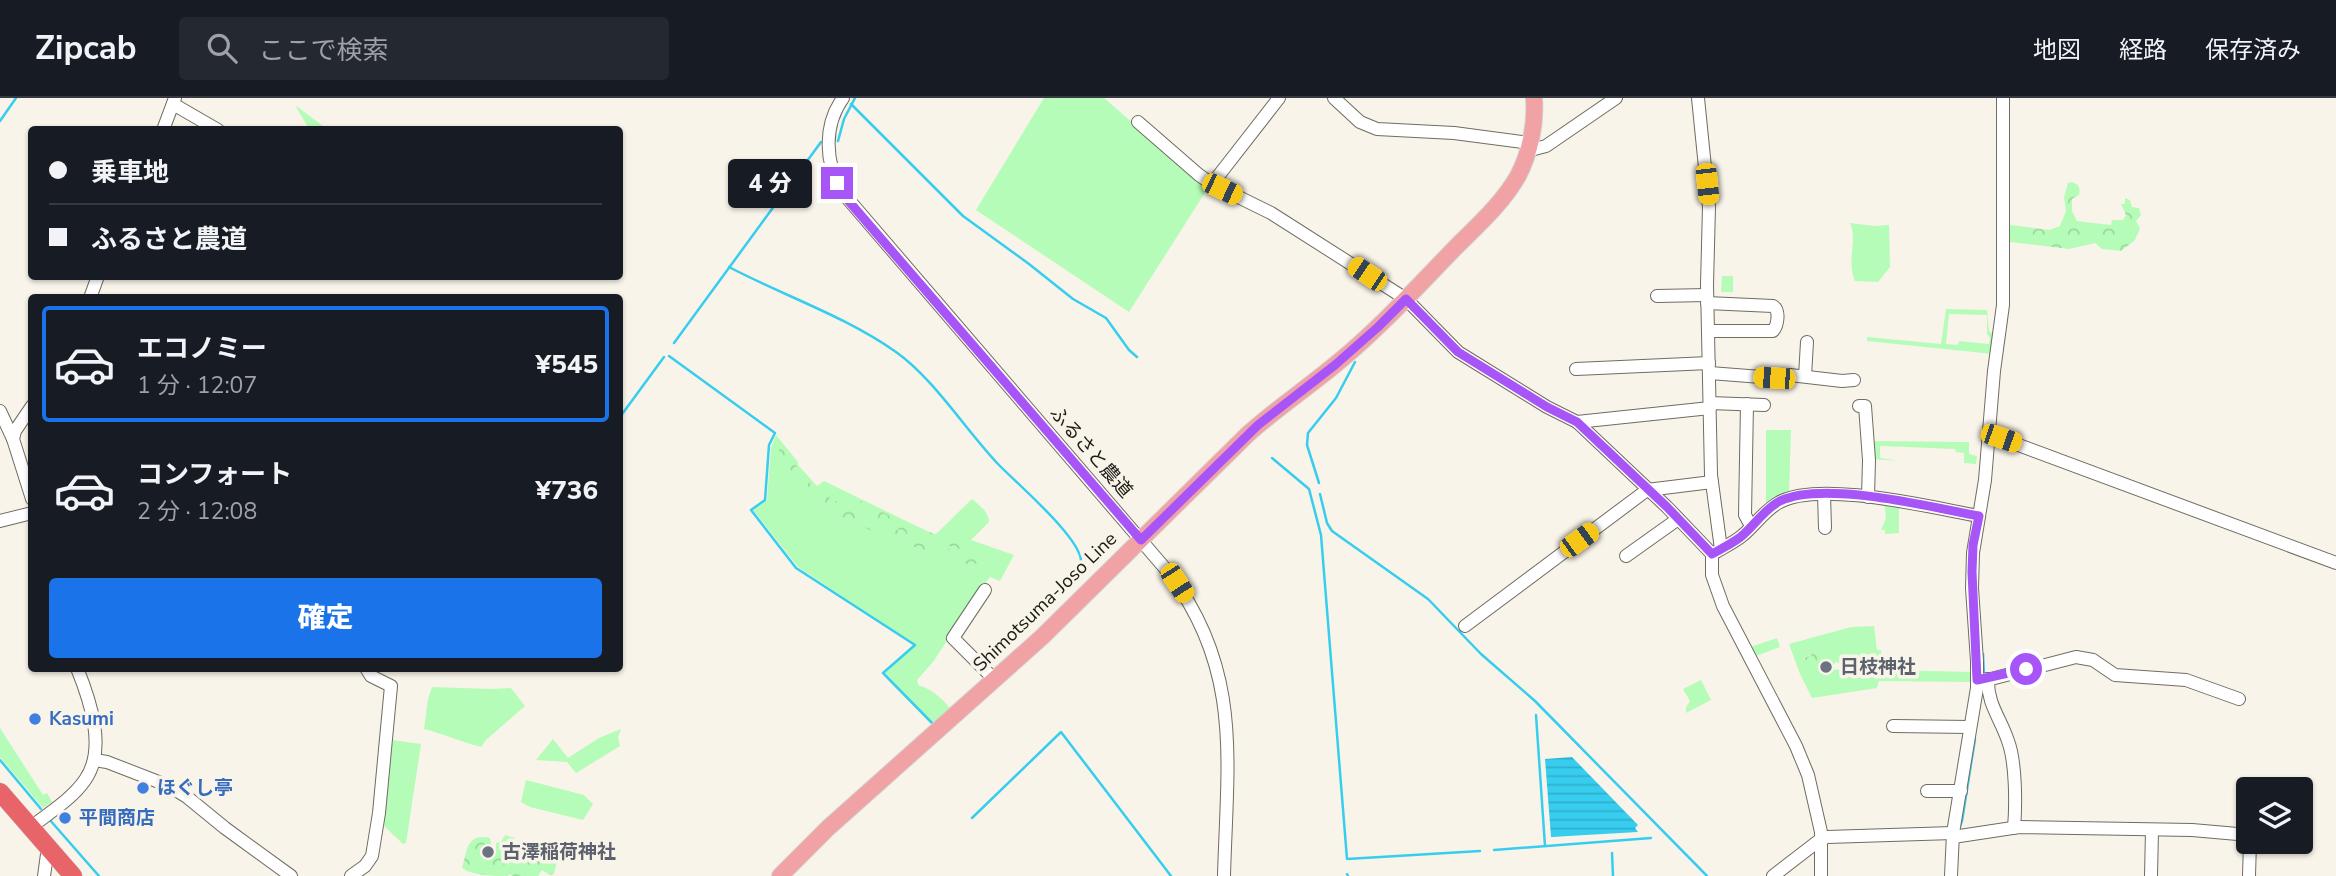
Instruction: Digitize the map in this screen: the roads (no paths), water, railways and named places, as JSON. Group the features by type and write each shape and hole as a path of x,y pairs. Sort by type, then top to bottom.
{"highway":[{"path":"0,792 74,876"}],"main road":[{"name":"Shimotsuma-Joso Line","path":"780,876 828,828 995,680 1262,421 1335,365 1406,299 1503,196 1518,176 1529,147 1534,122 1534,98"}],"street":[{"name":"ふるさと農道","path":"843,98 832,118 829,139 833,172 842,192 1141,540 1177,583 1195,613 1210,646 1225,706 1227,733 1224,876"},
{"path":"1212,184 1279,98"},
{"path":"1334,98 1360,122 1377,129 1454,133 1529,147 1546,146 1616,98"},
{"path":"1698,98 1709,207 1707,299 1716,551 1712,575 1723,606 1796,746 1808,775 1820,823 1821,876"},
{"path":"2004,98 2004,287 1985,480 1973,545 1972,572 1983,680 2010,747 2016,804 2014,828"},
{"path":"165,126 174,101 212,126"},
{"path":"1138,122 1212,184 1271,213 1406,299 1458,352 1547,407 1577,422 1678,519 1716,551"},
{"path":"1657,296 1773,306 1777,312 1773,331 1708,331"},
{"path":"1805,376 1807,342"},
{"path":"1576,369 1709,368 1774,378 1790,375 1854,380"},
{"path":"1747,404 1745,515 1751,526"},
{"path":"1577,422 1710,405 1764,405"},
{"path":"1859,406 1866,406 1868,497"},
{"path":"0,411 13,439 28,486"},
{"path":"13,439 15,431 28,412"},
{"path":"1989,433 2336,563"},
{"path":"1465,626 1647,490 1712,482"},
{"path":"1716,551 1743,535 1780,502 1824,494 1868,497 1979,516"},
{"path":"1824,494 1825,528"},
{"path":"0,521 28,514"},
{"path":"1626,556 1678,519"},
{"path":"985,590 953,638 995,680"},
{"path":"1983,680 2076,657 2093,660 2115,675 2186,680 2239,699"},
{"path":"31,827 76,791 89,774 94,761 94,730 78,672"},
{"path":"351,876 365,866 372,856 379,813 391,686 368,672"},
{"path":"1951,876 1953,835 1970,727 1983,680"},
{"path":"1893,726 1970,727"},
{"path":"94,761 107,762 169,786 291,876"},
{"path":"1927,791 1961,791"},
{"path":"1773,876 1821,839 1834,835 1953,835 2014,828 2192,830 2236,834"},
{"path":"2151,876 2152,831"},
{"path":"44,876 48,847"},
{"path":"2249,876 2250,854"}],"water":[{"path":"1572,757 1638,825 1635,828 1638,832 1551,837 1545,759"}],"waterway":[{"path":"0,121 16,98"},
{"path":"838,141 844,119 855,98"},
{"path":"851,104 963,216 1073,299 1106,318 1137,357"},
{"path":"674,343 821,142"},
{"path":"729,267 856,328 910,363 985,450 1072,540 1081,563"},
{"path":"669,356 775,433 769,445 765,500 751,510 796,568 915,645 883,673 933,724"},
{"path":"623,413 664,357"},
{"path":"1319,483 1307,445 1308,433 1336,398 1355,362"},
{"path":"1272,458 1309,489 1321,535 1347,859 1480,851"},
{"path":"1320,494 1327,523 1332,531 1428,599 1481,654 1535,701 1707,876"},
{"path":"1983,654 1984,674"},
{"path":"1536,715 1545,846"},
{"path":"972,818 1061,732 1171,876"},
{"path":"1959,829 1975,739"},
{"path":"0,760 41,809"},
{"path":"49,819 99,876"},
{"path":"1494,850 1651,838"},
{"path":"1612,853 1613,876"}],"place":[{"name":"日枝神社","path":"1826,667"},
{"name":"Kasumi","path":"35,719"},
{"name":"ほぐし亭","path":"143,788"},
{"name":"平間商店","path":"65,818"},
{"name":"古澤稲荷神社","path":"488,852"}]}
